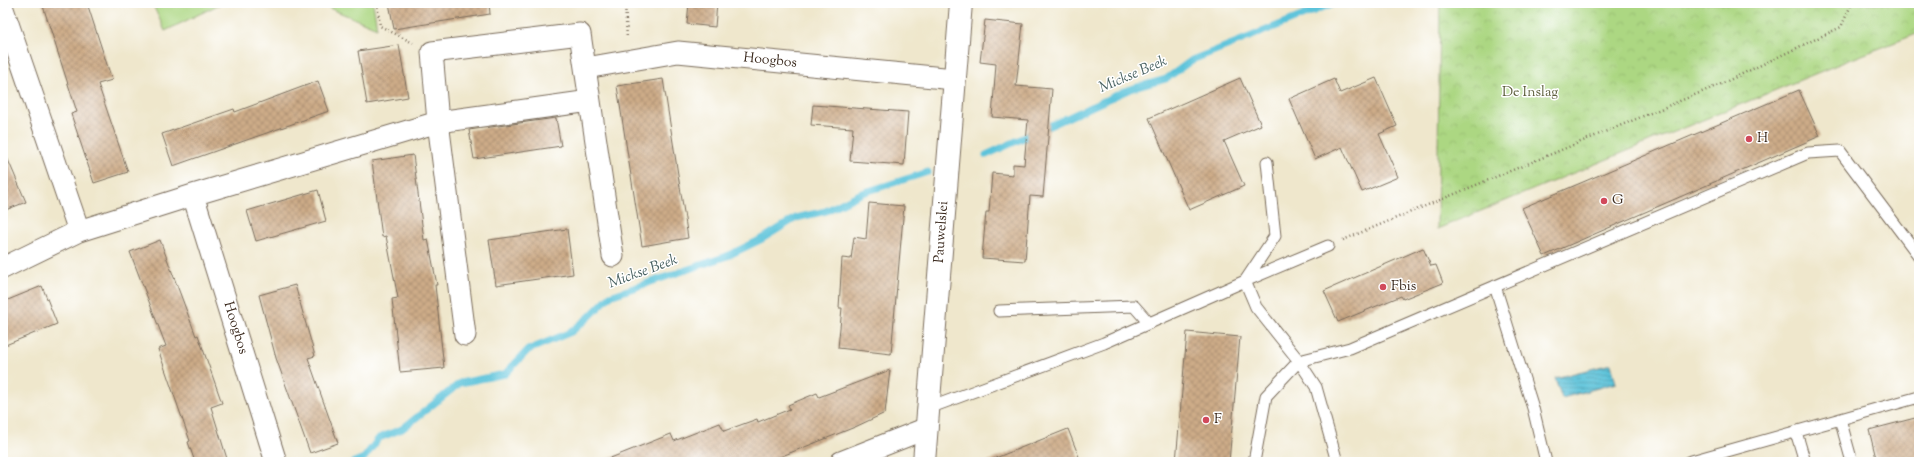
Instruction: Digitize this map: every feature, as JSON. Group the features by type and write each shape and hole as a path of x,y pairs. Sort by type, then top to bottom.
{"street":[{"name":"Pauwelslei","path":"924,462 954,79 962,3"},
{"path":"3,9 79,231"},
{"path":"465,335 438,122 432,52 580,34 613,256"},
{"name":"Hoogbos","path":"586,68 678,52 954,79"},
{"path":"3,268 79,231 193,195 438,122 590,102"},
{"name":"Hoogbos","path":"193,195 276,462"},
{"path":"840,462 928,418"}],"lane":[{"path":"1254,462 1266,396 1299,361 1350,348 1808,153 1840,152 1919,256"},
{"path":"1244,281 1275,236 1267,162"},
{"path":"928,418 1328,246"},
{"path":"1244,281 1256,307 1299,361 1316,387 1337,462"},
{"path":"1495,286 1533,408 1546,462"},
{"path":"999,311 1134,306 1149,323"},
{"path":"1688,462 1919,397"},
{"path":"1840,419 1852,462"},
{"path":"1796,432 1805,462"}],"path":[{"path":"377,3 380,26 432,52"},
{"path":"625,3 628,61"},
{"path":"1328,246 1721,84 1841,27 1852,3"}],"green space":[{"path":"152,3 222,3 165,31"},
{"path":"327,3 373,3 377,28 329,8"},
{"name":"De Inslag","path":"1440,3 1919,3 1919,33 1844,62 1437,229"}],"water":[{"path":"1611,364 1616,383 1562,398 1555,378"}],"building":[{"path":"42,3 87,3 112,80 98,84 128,172 94,183 71,114 77,112"},
{"path":"389,3 489,3 490,14 394,29"},
{"path":"689,3 717,3 715,27 687,24"},
{"path":"985,20 1023,24 1016,86 1052,89 1043,197 1030,196 1025,261 982,258 986,212 989,212 992,173 1013,175 1013,164 1024,165 1028,120 992,117 996,64 980,62"},
{"path":"399,45 408,97 367,104 358,51"},
{"path":"1240,78 1261,125 1224,141 1244,186 1189,210 1149,118"},
{"path":"1376,78 1397,126 1379,134 1398,177 1362,192 1342,147 1315,159 1289,99 1334,79 1340,93"},
{"path":"663,79 688,238 642,246 617,86"},
{"path":"318,81 329,111 173,166 162,134 234,109 235,112"},
{"path":"1799,90 1820,136 1544,256 1522,208"},
{"path":"813,105 908,112 904,165 850,161 853,128 811,125"},
{"path":"556,118 561,146 474,159 469,130"},
{"path":"3,148 26,202 3,211"},
{"path":"413,155 424,240 428,239 437,285 435,285 444,368 400,372 392,299 398,298 386,236 382,237 372,161"},
{"path":"318,190 326,221 256,241 247,211"},
{"path":"869,203 904,206 891,354 838,348 842,308 839,308 842,258 851,259 854,237 866,239"},
{"path":"567,229 573,274 496,285 489,240"},
{"path":"160,240 196,336 198,335 222,403 211,407 228,462 195,462 188,442 190,441 158,349 166,346 130,252"},
{"name":"Fbis","path":"1423,248 1431,266 1436,265 1443,283 1403,299 1401,296 1338,322 1324,291"},
{"path":"295,285 315,356 308,358 338,443 310,453 276,358 259,295"},
{"path":"42,286 57,324 3,346 3,302"},
{"name":"F","path":"1187,332 1240,337 1229,462 1176,462"},
{"path":"890,370 885,413 855,427 767,462 603,462 671,434 674,441 720,423 724,431 757,419 758,422 790,409 788,405 817,393 819,397"},
{"path":"1919,417 1919,462 1877,462 1869,430"},
{"path":"1068,429 1081,462 988,462 988,461"}],"waterway":[{"name":"Mickse Beek","path":"986,155 1130,89 1166,79 1192,60 1334,3"},
{"name":"Mickse Beek","path":"354,462 364,458 379,438 402,429 460,383 505,374 528,350 571,332 588,318 610,296 727,256 762,239 796,218 826,211 862,193 928,172"}],"place":[{"name":"H","path":"1749,139"},
{"name":"G","path":"1604,201"},
{"name":"Fbis","path":"1383,287"},
{"name":"F","path":"1206,420"}]}
